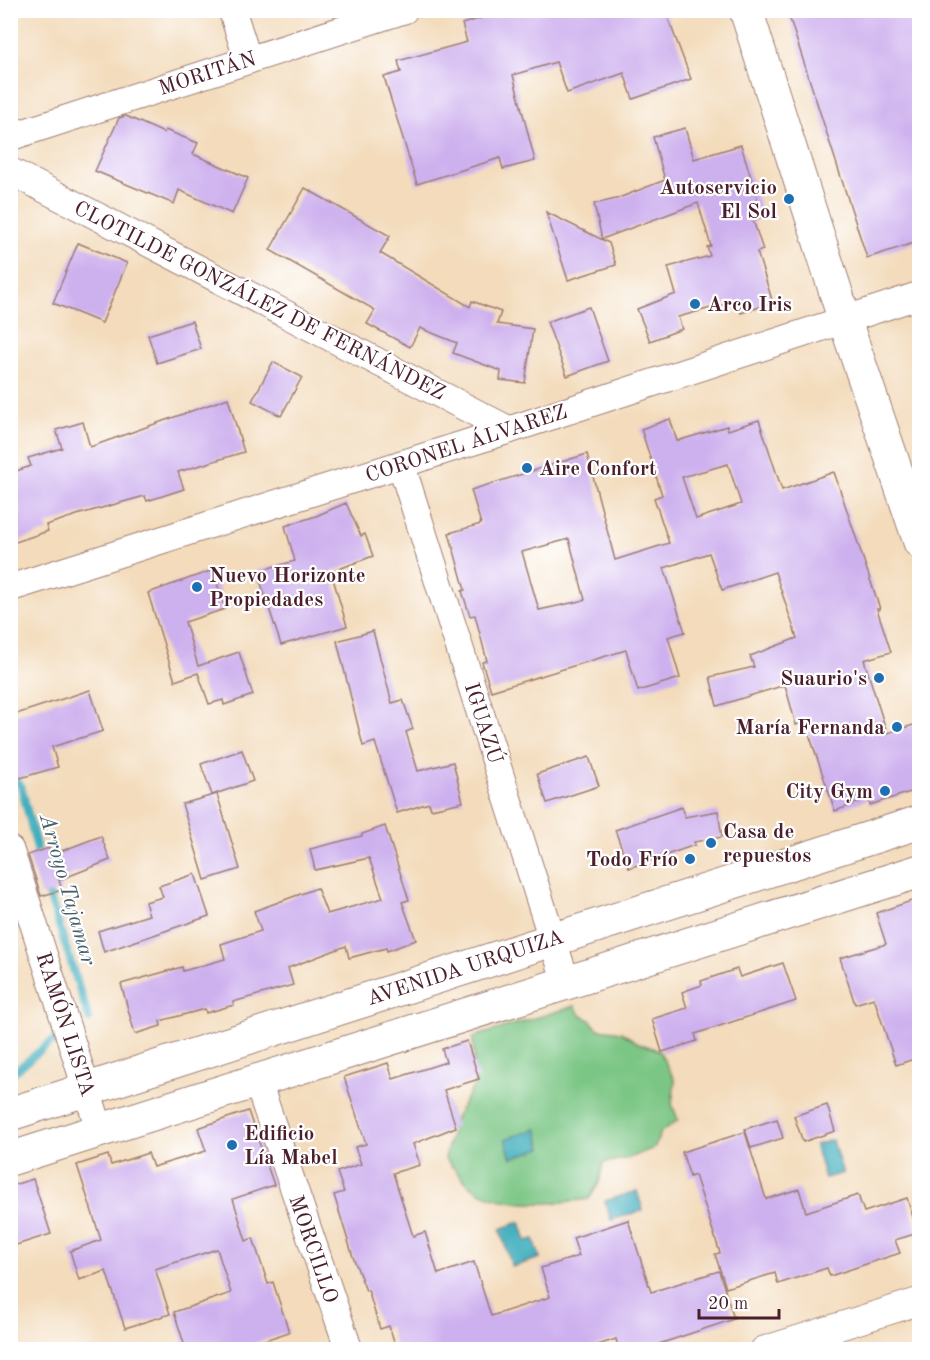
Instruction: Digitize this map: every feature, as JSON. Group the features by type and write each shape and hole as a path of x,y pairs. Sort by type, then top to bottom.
{"main road":[{"path":"746,10 845,321 920,542"},
{"name":"AVENIDA URQUIZA","path":"10,1114 920,822"},
{"name":"AVENIDA URQUIZA","path":"10,1159 920,871"}],"street":[{"path":"232,10 248,60"},
{"name":"MORITÁN","path":"10,137 404,10"},
{"name":"CLOTILDE GONZÁLEZ DE FERNÁNDEZ","path":"10,171 509,430"},
{"name":"CORONEL ÁLVAREZ","path":"10,588 509,430 920,295"},
{"name":"IGUAZÚ","path":"401,464 567,982"},
{"name":"RAMÓN LISTA","path":"10,850 100,1131"},
{"name":"MORCILLO","path":"257,1080 349,1350"},
{"path":"764,1350 920,1301"}],"green space":[{"path":"575,1006 580,1015 589,1019 598,1029 621,1032 638,1043 659,1050 675,1081 672,1104 678,1120 661,1132 654,1148 629,1158 603,1163 599,1183 589,1199 526,1203 494,1198 479,1192 467,1183 445,1158 455,1118 475,1084 473,1037"}],"water":[{"path":"537,1129 542,1148 511,1158 505,1139"},
{"path":"832,1140 843,1173 825,1178 815,1145"},
{"path":"637,1191 643,1210 611,1220 605,1201"},
{"path":"520,1222 526,1241 534,1239 540,1258 512,1267 500,1229"}],"building":[{"path":"507,10 665,10 691,79 633,99 624,73 567,93 556,62 513,75 535,161 503,169 500,158 417,184 384,77 401,72 398,61 467,42 462,24"},
{"path":"787,10 920,10 920,241 867,258"},
{"path":"126,116 164,133 165,130 198,143 193,154 248,178 232,214 179,190 174,204 95,171 119,118"},
{"path":"685,128 694,159 741,145 763,217 753,220 763,250 757,252 773,303 741,313 737,301 678,317 682,329 650,341 637,309 676,294 668,267 710,256 707,247 711,246 698,203 602,239 594,204 616,199 665,180 653,137"},
{"path":"305,188 390,236 380,253 470,307 472,301 501,312 497,324 533,329 525,383 500,380 501,371 453,353 457,343 420,328 410,347 367,324 375,310 270,250"},
{"path":"546,212 609,243 616,265 568,280"},
{"path":"78,243 127,263 102,323 53,303"},
{"path":"589,307 608,361 567,376 547,322"},
{"path":"192,321 201,349 157,363 148,335"},
{"path":"273,362 302,377 281,416 252,401"},
{"path":"228,398 244,452 178,472 184,489 147,501 145,496 80,514 46,525 48,531 10,544 10,473 31,466 28,458 62,448 56,430 83,422 90,447"},
{"path":"670,419 677,441 727,426 728,430 759,420 782,490 834,472 880,609 877,609 891,652 864,660 887,733 920,723 920,789 870,805 868,799 835,811 805,722 796,725 785,685 717,706 710,677 754,667 750,656 797,638 775,572 722,590 709,553 664,568 685,632 668,637 680,678 638,691 626,650 491,691 482,662 487,661 475,615 470,616 462,591 465,590 449,533 481,524 471,490 587,454 615,560 669,543 654,498 662,495 641,429","holes":["728,464 741,504 696,519 682,477","569,539 585,600 539,610 522,552"]},
{"path":"346,503 361,536 365,534 373,556 331,572 347,626 281,645 257,571 295,561 285,526"},
{"path":"213,570 225,609 185,622 198,666 239,652 253,695 224,705 223,700 209,704 198,673 175,681 148,593"},
{"path":"373,631 392,703 403,700 413,729 406,732 418,771 453,762 463,802 431,809 429,803 397,813 375,742 363,746 337,641"},
{"path":"90,690 103,731 52,747 58,767 10,781 10,716"},
{"path":"242,750 253,781 212,795 201,764"},
{"path":"589,757 599,786 547,803 537,774"},
{"path":"217,794 240,869 205,880 182,804"},
{"path":"682,807 685,817 718,811 722,837 694,842 695,845 629,868 615,830"},
{"path":"385,826 409,900 402,902 416,940 387,951 386,948 349,958 346,946 288,968 293,985 233,1002 234,1005 206,1013 205,1009 160,1021 161,1026 135,1034 121,984 182,967 183,971 225,959 221,944 261,931 254,911 317,888 327,914 383,898 369,858 315,870 310,849 362,836 362,834"},
{"path":"101,836 110,860 59,880 62,890 41,896 28,855 49,848 51,855"},
{"path":"195,874 209,916 104,952 98,931 149,915 145,902 163,897 159,886"},
{"path":"920,898 920,1057 896,1065 874,998 855,1004 840,958 886,944 876,913"},
{"path":"783,963 796,1001 695,1034 697,1041 662,1052 652,1019 687,1008 682,992 702,985 701,981 737,969 740,977"},
{"path":"467,1041 479,1079 444,1090 456,1127 413,1144 420,1165 393,1173 413,1236 425,1232 438,1274 474,1262 491,1316 550,1297 541,1268 579,1256 573,1238 628,1220 651,1292 719,1271 734,1319 656,1345 658,1350 619,1350 616,1339 583,1350 397,1350 389,1326 380,1329 368,1290 366,1291 353,1257 334,1195 344,1192 337,1172 361,1164 355,1147 366,1144 344,1077 388,1063 393,1079 446,1062 442,1049"},
{"path":"827,1105 835,1131 803,1142 794,1116"},
{"path":"248,1111 274,1185 233,1199 246,1241 253,1238 268,1284 273,1282 289,1332 234,1350 186,1350 174,1312 231,1293 217,1249 155,1269 170,1314 125,1328 106,1271 79,1280 70,1251 101,1240 77,1165 108,1155 111,1165 148,1153 153,1167 206,1151 198,1128"},
{"path":"777,1119 783,1138 751,1148 745,1129"},
{"path":"745,1132 766,1199 799,1189 806,1212 858,1195 864,1212 907,1198 918,1233 895,1240 900,1253 830,1276 827,1268 778,1284 775,1273 726,1288 715,1254 720,1253 695,1175 690,1177 682,1152"},
{"path":"33,1179 51,1234 10,1247 10,1186"}],"waterway":[{"name":"Arroyo Tajamar","path":"10,773 21,786 40,861"},
{"name":"Arroyo Tajamar","path":"46,885 89,1019"},
{"name":"Arroyo Tajamar","path":"10,1075 56,1038"}],"place":[{"name":"Autoservicio El Sol","path":"789,199"},
{"name":"Arco Iris","path":"695,304"},
{"name":"Aire Confort","path":"527,468"},
{"name":"Nuevo Horizonte Propiedades","path":"197,587"},
{"name":"Suaurio's","path":"879,678"},
{"name":"María Fernanda","path":"897,727"},
{"name":"City Gym","path":"885,791"},
{"name":"Casa de repuestos","path":"711,843"},
{"name":"Todo Frío","path":"690,859"},
{"name":"Edificio Lía Mabel","path":"232,1145"}]}
